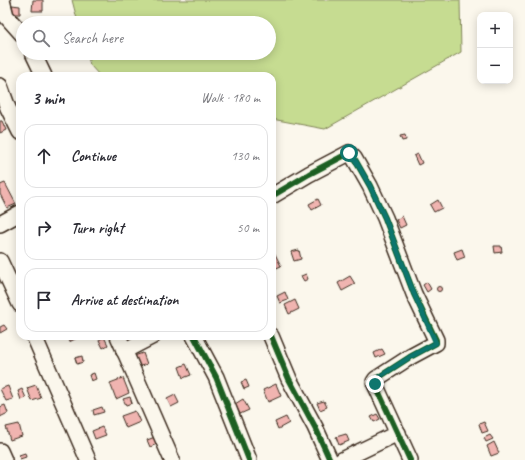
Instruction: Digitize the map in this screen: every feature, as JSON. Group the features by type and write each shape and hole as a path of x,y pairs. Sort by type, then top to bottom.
{"street":[{"path":"2,0 6,16 16,28"},
{"path":"36,60 42,72"},
{"path":"0,86 16,124"},
{"path":"276,194 349,153 354,158 370,186 385,218 414,294 436,343 410,357 376,379 374,382 410,460"},
{"path":"0,224 16,215"},
{"path":"0,261 16,295"},
{"path":"36,340 88,460"},
{"path":"120,340 172,460"},
{"path":"124,351 145,340"},
{"path":"196,340 216,377 249,460"},
{"path":"273,340 289,379 315,427 330,460"},
{"path":"342,460 398,433"},
{"path":"0,451 4,460"}],"green space":[{"path":"72,0 460,0 461,52 325,129 276,120 276,72 96,72 90,65 89,60 276,60 276,16 76,16"}],"building":[{"path":"33,0 43,0 43,11 32,11"},
{"path":"12,5 20,6 20,14 13,14"},
{"path":"0,121 2,121 6,130 0,133"},
{"path":"405,135 406,140 402,141 400,136"},
{"path":"418,154 422,163 418,165 414,156"},
{"path":"5,183 16,204 7,208 0,194 0,185"},
{"path":"318,199 321,205 312,210 309,204"},
{"path":"438,200 442,208 434,212 430,205"},
{"path":"402,216 406,225 400,228 396,220"},
{"path":"494,246 501,246 502,252 495,253"},
{"path":"462,249 465,257 457,260 454,252"},
{"path":"299,250 301,259 294,261 291,252"},
{"path":"276,256 281,266 276,268"},
{"path":"306,274 308,279 304,281 301,276"},
{"path":"350,276 355,284 342,291 338,283"},
{"path":"427,282 431,289 427,292 423,285"},
{"path":"437,287 441,287 441,291 437,291"},
{"path":"285,292 288,300 280,303 277,296"},
{"path":"295,300 299,309 289,314 285,305"},
{"path":"4,325 7,329 0,333 0,327"},
{"path":"99,340 106,340 108,345 103,348"},
{"path":"382,349 385,354 376,358 374,353"},
{"path":"143,353 147,364 138,367 134,356"},
{"path":"82,356 83,362 77,364 75,358"},
{"path":"186,364 191,375 183,378 179,367"},
{"path":"94,373 96,379 91,381 89,375"},
{"path":"123,378 129,393 116,399 110,383"},
{"path":"246,380 249,387 244,389 241,382"},
{"path":"276,384 281,396 268,402 263,390"},
{"path":"36,385 41,398 32,401 27,388"},
{"path":"8,386 13,399 6,401 0,389"},
{"path":"22,389 26,398 21,400 18,391"},
{"path":"175,395 179,403 171,407 167,399"},
{"path":"130,397 132,403 126,405 123,399"},
{"path":"243,399 249,410 240,414 235,404"},
{"path":"324,401 327,407 320,410 317,403"},
{"path":"5,405 8,413 0,417 0,407"},
{"path":"102,407 104,412 94,415 93,410"},
{"path":"135,411 140,422 126,428 121,416"},
{"path":"377,414 380,419 374,422 371,417"},
{"path":"286,417 289,423 278,429 275,422"},
{"path":"484,422 488,431 482,433 479,424"},
{"path":"19,424 22,436 10,440 6,427"},
{"path":"102,427 106,435 95,439 92,431"},
{"path":"346,434 349,441 339,445 336,437"},
{"path":"490,435 493,439 486,442 484,438"},
{"path":"155,437 157,444 150,447 147,440"},
{"path":"494,442 499,453 491,456 487,446"},
{"path":"25,453 26,457 20,459 19,455"}],"cycle path":[{"path":"276,194 349,153 354,158 370,186 385,218 414,294 436,340 436,343 410,357 376,379 374,382 410,460"},
{"path":"196,340 216,377 249,460"},
{"path":"273,340 289,379 315,427 330,460"}],"route":[{"path":"349,153 354,158 370,186 385,218 414,294 436,340 436,343 410,357 376,379 374,382 375,384"}]}
